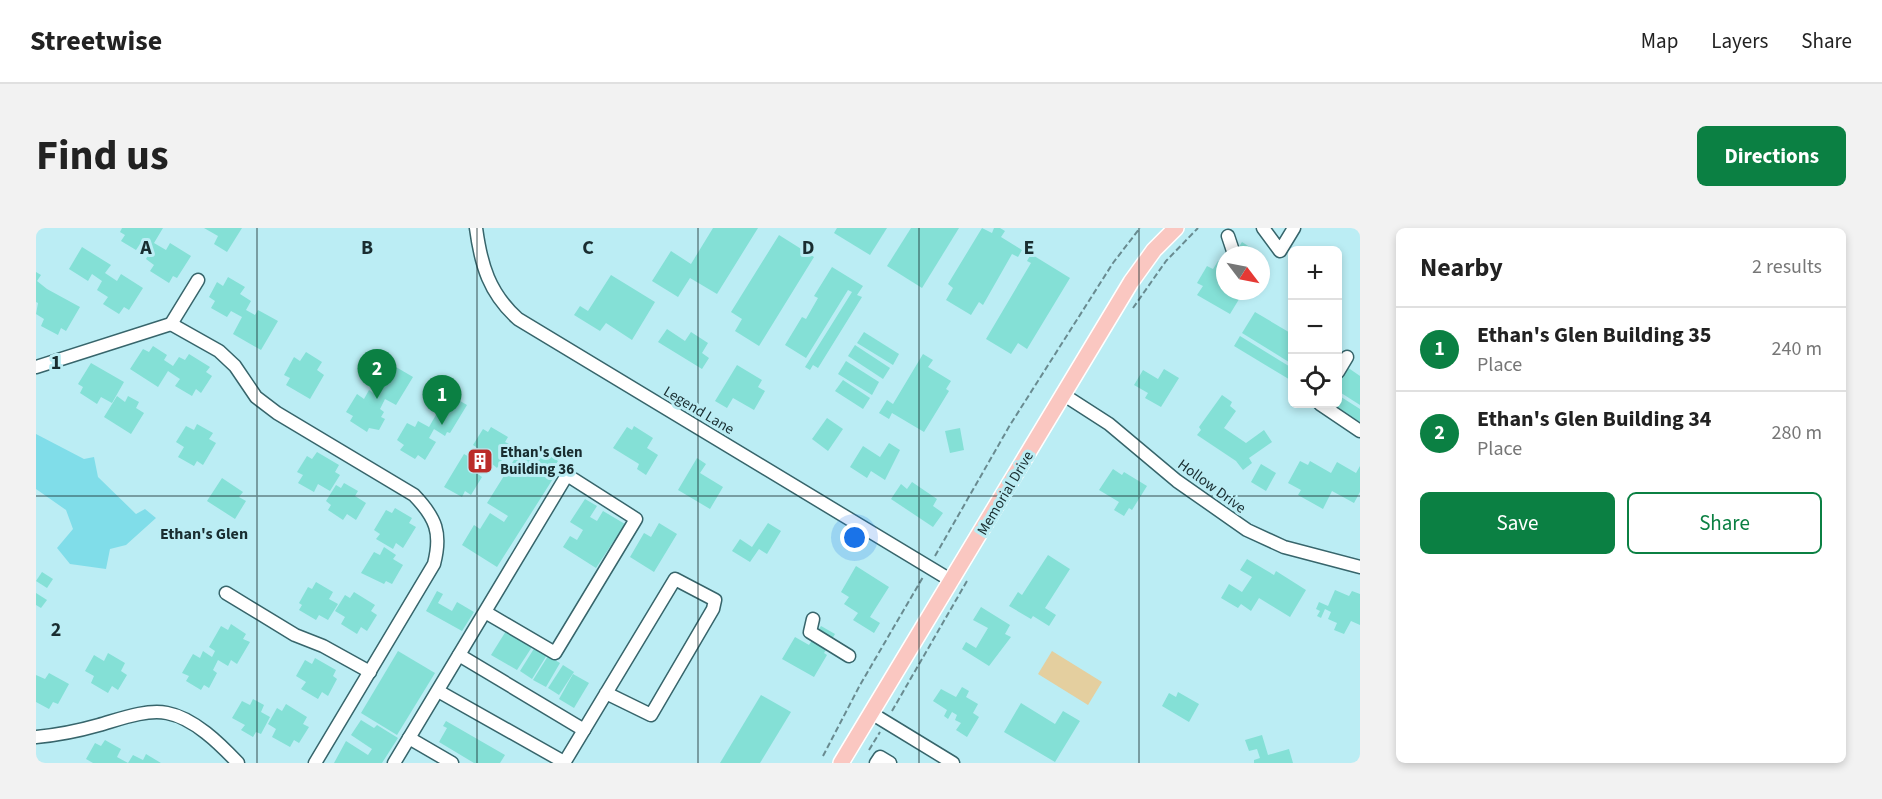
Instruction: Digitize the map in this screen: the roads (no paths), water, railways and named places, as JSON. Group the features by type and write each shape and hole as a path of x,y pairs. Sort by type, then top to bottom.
{"main road":[{"name":"Memorial Drive","path":"841,763 1131,282 1170,230"}],"street":[{"name":"Legend Lane","path":"476,228 481,260 488,280 502,304 518,319 952,581"},
{"path":"1263,228 1280,251 1294,228"},
{"path":"1228,236 1231,246"},
{"path":"36,367 171,324 198,280"},
{"path":"171,324 219,351 235,366 256,397 277,413 414,495 436,526 439,545 434,564 315,763"},
{"path":"1342,365 1347,357"},
{"name":"Hollow Drive","path":"1064,395 1108,424 1194,494 1247,530 1284,547 1360,567"},
{"path":"1326,408 1360,431"},
{"path":"394,763 567,475 636,519 555,653 485,612"},
{"path":"438,691 564,763 606,693 675,579 715,600 713,609 682,666 651,715 606,693"},
{"path":"226,593 296,635 323,646 370,672"},
{"path":"813,619 810,632 849,656"},
{"path":"459,655 584,730"},
{"path":"871,712 953,763"},
{"path":"36,736 60,735 131,716 167,713 196,726 222,745 238,763"},
{"path":"409,738 452,763"},
{"path":"876,763 880,757 890,763"}],"water":[{"path":"36,434 84,459 94,457 98,477 136,514 145,509 156,518 126,545 110,549 106,569 70,564 57,548 73,529 66,510 36,489"}],"place":[{"name":"Ethan's Glen Building 34","path":"377,399"},
{"name":"Ethan's Glen Building 35","path":"442,425"},
{"name":"Ethan's Glen Building 36","path":"480,461"}],"district":[{"name":"Ethan's Glen","path":"204,533"}]}
